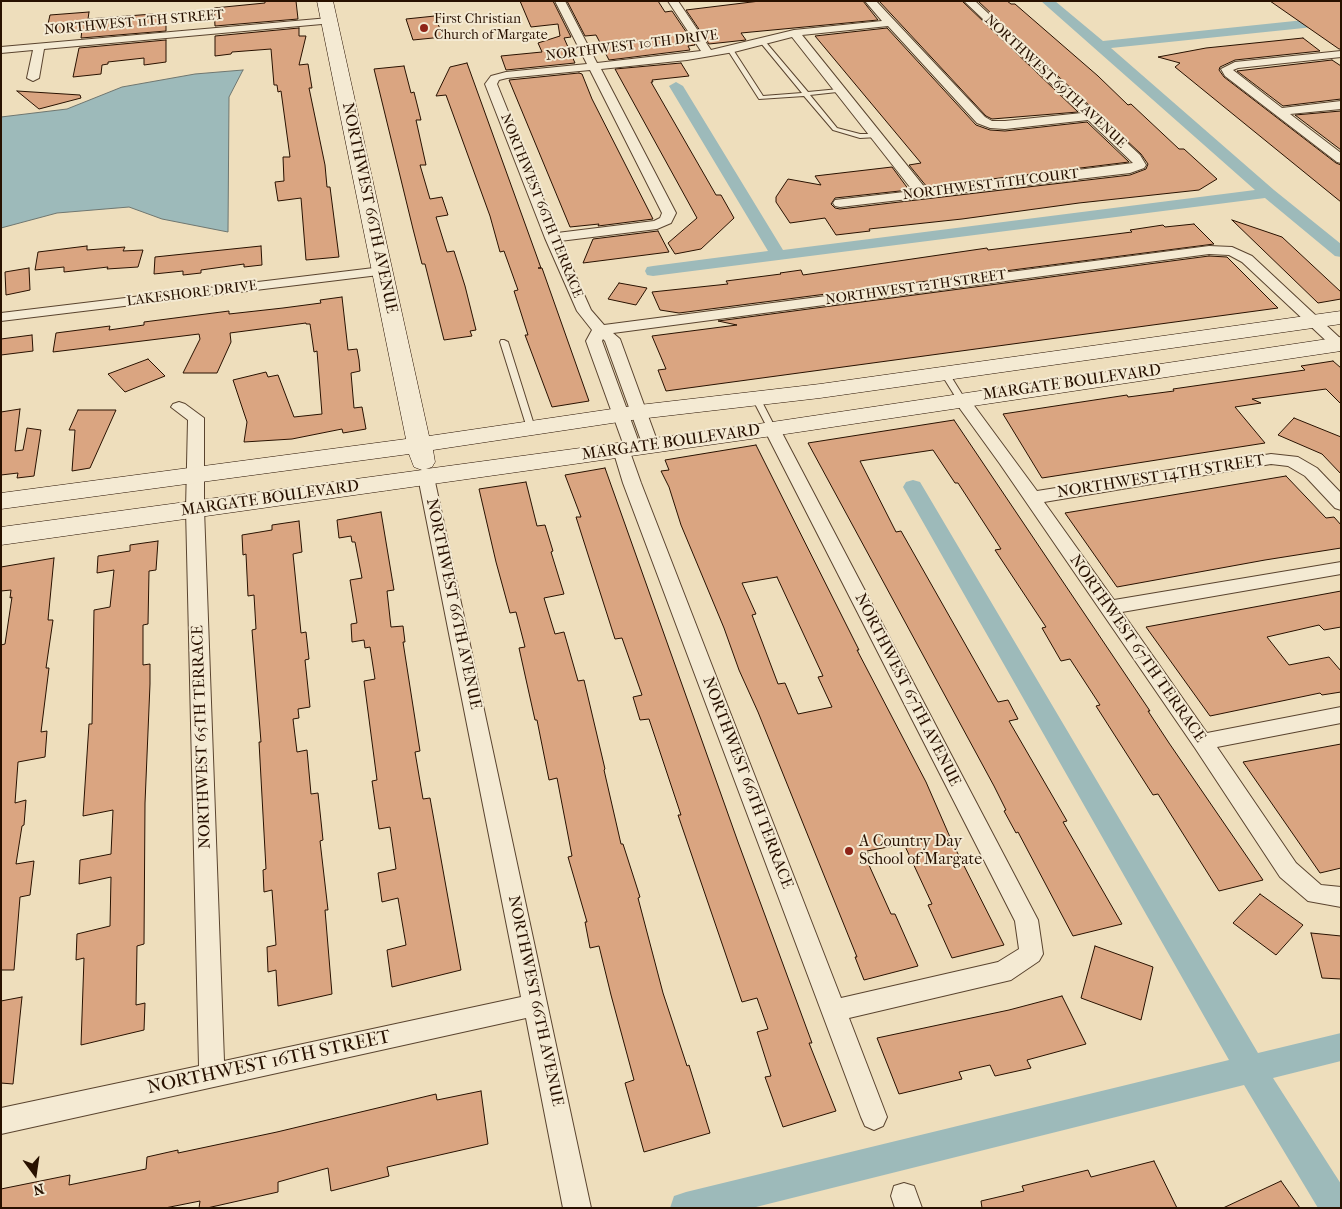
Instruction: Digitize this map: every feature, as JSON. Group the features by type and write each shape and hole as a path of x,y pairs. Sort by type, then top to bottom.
{"street":[{"path":"552,238 657,225 666,220 669,213 560,1"},
{"path":"870,1 981,120 990,124 1005,125 1091,116"},
{"name":"NORTHWEST 69TH AVENUE","path":"969,1 1136,158 1140,165"},
{"path":"676,2 708,53"},
{"name":"NORTHWEST 11TH STREET","path":"1,50 39,47 327,11"},
{"name":"NORTHWEST 66TH AVENUE","path":"327,11 426,477 577,1208"},
{"name":"NORTHWEST 10TH DRIVE","path":"495,78 506,75 595,67 708,53 794,33 890,22"},
{"path":"794,33 837,90 922,193"},
{"path":"33,78 39,47"},
{"path":"1341,54 1235,65 1227,69 1229,74 1341,159"},
{"name":"NORTHWEST 66TH TERRACE","path":"495,78 491,84 552,238 584,311 600,330 594,341 630,413 635,448 635,492 835,1010 874,1117"},
{"path":"1280,112 1341,105"},
{"name":"NORTHWEST 11TH COURT","path":"840,203 1130,169 1140,165"},
{"name":"NORTHWEST 12TH STREET","path":"600,330 1209,250 1232,251 1247,260 1311,320"},
{"name":"LAKESHORE DRIVE","path":"1,317 382,271"},
{"name":"MARGATE BOULEVARD","path":"1,501 196,476 630,413 756,398 1341,317"},
{"path":"1311,320 1340,345"},
{"name":"MARGATE BOULEVARD","path":"1,536 772,429 961,399 1340,345"},
{"name":"NORTHWEST 67TH TERRACE","path":"961,399 1202,742 1288,870 1316,894 1341,896"},
{"name":"NORTHWEST 65TH TERRACE","path":"179,407 196,418 196,510 212,1076"},
{"name":"NORTHWEST 67TH AVENUE","path":"772,429 1026,920 1031,954"},
{"name":"NORTHWEST 14TH STREET","path":"1031,498 1271,459 1292,461 1311,472 1341,504"},
{"path":"1108,608 1341,568"},
{"path":"1202,742 1341,715"},
{"path":"835,1010 1003,972 1031,954"},
{"name":"NORTHWEST 16TH STREET","path":"1,1121 536,1005"}],"lane":[{"path":"762,41 835,129 860,136 876,136"},
{"path":"730,49 761,98 837,90"},
{"path":"504,342 530,428"},
{"path":"944,372 961,399"},
{"path":"756,398 772,429"}],"water":[{"path":"243,70 229,97 228,232 162,219 129,207 57,213 1,228 1,117 67,109 122,87 195,74"}],"building":[{"path":"265,1 296,1 298,19 215,26 214,8 265,3"},
{"path":"520,1 553,1 571,37 564,38 575,63 506,70 501,56 542,52 538,43 560,36 558,24 531,27"},
{"path":"567,1 658,1 665,12 672,11 695,45 688,46 690,50 609,60 596,35 585,36"},
{"path":"760,1 863,1 878,20 741,33 746,40 709,44 686,10"},
{"path":"879,1 962,1 1078,112 992,119 986,116"},
{"path":"978,1 1007,1 1015,4 1098,76 1128,105 1131,104 1179,149 1184,149 1217,179 1199,190 869,229 870,231 836,235 825,218 790,223 776,202 776,197 788,179 821,185 815,176 892,167 909,190 835,198 831,204 835,208 840,209 1130,175 1146,169 1148,164 1141,154"},
{"path":"1270,1 1341,1 1341,49 1339,49"},
{"path":"89,12 88,19 166,13 166,31 81,38 82,30 46,33 50,15"},
{"name":"First Christian Church of Margate","path":"435,16 443,37 413,40 406,19"},
{"path":"299,28 299,36 306,36 299,65 308,64 312,88 309,88 325,165 327,187 330,187 339,257 306,260 301,198 278,201 275,182 284,181 283,157 290,157 281,91 278,92 277,85 274,85 271,49 232,52 231,54 215,56 215,36"},
{"path":"887,28 976,125 990,130 1005,131 1087,122 1129,162 927,187 909,165 921,163 815,36"},
{"path":"1303,38 1320,51 1235,60 1220,67 1219,70 1224,77 1341,165 1341,202 1175,67 1180,63 1158,57 1206,48"},
{"path":"166,40 166,62 144,65 144,58 108,62 108,64 102,65 101,74 73,77 79,48"},
{"path":"1332,60 1341,66 1341,99 1283,106 1237,71"},
{"path":"467,63 589,401 552,407 525,335 528,335 514,291 518,290 504,251 500,252 490,216 446,95 436,96 450,67"},
{"path":"681,63 689,76 652,80 653,82 651,82 716,195 721,195 734,218 701,249 675,254 668,243 697,218 615,69"},
{"path":"404,66 411,93 414,92 421,120 416,120 426,165 420,165 430,199 442,197 448,215 436,217 447,252 454,251 465,286 476,330 470,331 472,336 444,340 425,264 422,264 413,229 374,69"},
{"path":"582,74 592,99 653,219 598,226 599,224 570,227 509,80"},
{"path":"17,91 80,95 81,98 39,109"},
{"path":"1341,111 1341,150 1295,115"},
{"path":"1232,220 1282,237 1341,292 1341,299 1318,303"},
{"path":"1194,224 1214,244 679,313 660,310 652,292 728,284 726,281 801,270 803,275 987,248 988,250 1132,232 1130,230 1163,225 1165,227"},
{"path":"658,231 669,252 583,263 593,239"},
{"path":"87,246 87,250 125,247 123,251 143,250 138,267 107,269 108,267 64,272 64,267 35,270 38,252"},
{"path":"261,246 262,265 244,267 244,264 201,270 201,273 183,275 183,271 154,274 155,257"},
{"path":"1209,256 1227,257 1278,308 666,391 658,370 666,369 652,336 737,325 718,321"},
{"path":"29,268 30,290 6,295 5,272"},
{"path":"619,283 647,288 636,305 608,299"},
{"path":"342,297 348,350 357,349 359,360 360,371 351,373 354,408 362,407 366,429 343,433 342,429 292,439 244,442 247,422 233,380 266,372 268,377 278,375 294,417 322,414 317,351 314,352 310,324 306,323 230,333 231,342 217,373 183,373 200,339 199,334 53,352 56,333 110,326 109,330 144,325 144,322 229,311 229,314 283,308 321,303 320,300"},
{"path":"32,335 33,351 1,355 1,339"},
{"path":"148,359 165,376 125,392 108,374"},
{"path":"1333,361 1341,368 1341,404 1326,389 1252,399 1261,403 1235,407 1265,443 1042,478 1003,414 1127,395 1128,397 1174,391 1173,389 1305,370 1301,366"},
{"path":"20,409 15,451 23,450 27,428 41,430 34,476 17,478 18,473 1,475 1,412"},
{"path":"78,410 116,410 90,468 72,471 75,430 69,430"},
{"path":"1294,418 1341,437 1341,474 1322,454 1278,435"},
{"path":"954,420 1150,711 1148,711 1169,743 1263,880 1219,891 1158,794 1153,795 1096,706 1100,705 1070,659 1061,661 1042,628 1046,627 995,550 1001,549 958,483 955,483 933,450 860,461 896,532 901,531 998,702 1008,700 1018,719 1009,721 1067,821 1063,822 1122,924 1073,936 1018,832 1016,833 1004,811 1006,810 994,786 808,443"},
{"path":"756,445 859,650 857,650 926,782 953,844 1004,945 952,958 928,905 932,904 904,844 867,851 868,853 864,854 891,914 895,914 918,966 864,980 855,957 857,957 681,525 669,487 661,471 669,470 665,460","holes":["777,577 823,676 818,677 832,707 798,714 785,683 778,684 752,615 756,614 742,583"]},
{"path":"605,468 738,842 812,1043 809,1043 836,1111 783,1127 765,1077 771,1076 757,1032 768,1029 757,998 742,1002 678,815 681,815 649,719 640,720 633,697 642,695 622,638 615,639 576,517 581,517 565,475"},
{"path":"1286,476 1326,518 1334,517 1341,525 1341,548 1117,587 1065,513"},
{"path":"526,482 537,526 545,525 564,594 544,598 555,634 564,632 578,681 584,680 621,844 623,844 640,897 638,898 663,993 687,1066 689,1065 710,1133 644,1152 625,1083 634,1080 599,946 590,948 585,922 587,922 568,857 572,856 557,778 549,780 537,720 535,720 519,648 525,647 516,612 510,613 479,489"},
{"path":"381,512 394,590 387,591 391,627 403,626 405,642 403,642 420,751 415,752 423,799 430,798 461,970 392,987 387,950 406,945 398,898 382,902 378,873 396,869 390,827 379,829 372,781 377,780 364,681 375,679 370,647 365,648 364,640 352,642 351,624 357,623 350,580 362,578 355,542 352,542 351,536 339,538 337,520"},
{"path":"299,521 302,552 293,554 301,633 306,632 309,659 305,660 310,707 298,709 299,718 293,719 297,752 307,750 311,794 318,793 323,840 320,841 328,910 325,910 332,994 278,1006 276,970 268,972 267,947 276,945 272,890 264,892 263,870 266,869 259,742 261,742 252,630 256,629 254,595 248,596 246,554 243,555 242,535 272,530 272,525"},
{"path":"158,541 156,570 149,571 148,624 143,625 143,665 150,664 150,684 145,803 144,944 137,946 136,1005 145,1003 144,1030 81,1045 84,958 76,960 77,934 110,926 111,877 79,884 80,860 111,854 113,810 83,816 89,724 92,724 94,610 110,607 114,570 97,573 98,556 130,551 130,545"},
{"path":"54,558 48,620 53,620 46,668 49,668 41,732 47,731 45,757 18,762 15,803 26,800 24,825 22,826 16,864 34,861 30,895 20,897 14,970 1,970 1,645 5,644 12,597 10,598 11,590 1,591 1,567"},
{"path":"1341,591 1341,627 1324,630 1319,625 1267,637 1289,665 1329,657 1341,671 1341,692 1322,695 1320,693 1210,716 1146,627"},
{"path":"1341,744 1341,868 1320,873 1243,762"},
{"path":"1260,894 1303,925 1276,955 1233,923"},
{"path":"1311,933 1341,936 1341,979 1322,978"},
{"path":"1095,946 1153,967 1141,1020 1081,998"},
{"path":"1062,996 1086,1044 1027,1060 1031,1068 995,1076 990,1065 959,1072 962,1079 899,1094 877,1038 1009,1010"},
{"path":"22,997 13,1084 1,1083 1,1001"},
{"path":"481,1091 488,1144 387,1167 389,1176 331,1191 328,1168 278,1182 278,1192 207,1208 199,1208 200,1201 165,1208 1,1208 1,1189 70,1175 69,1185 146,1169 147,1157 178,1150 178,1153 277,1132 436,1094 437,1100"},
{"path":"1154,1161 1177,1208 982,1208 981,1201 1024,1191 1022,1186 1088,1170 1091,1177"},
{"path":"1281,1181 1300,1208 1223,1208"}],"waterway":[{"path":"1047,1 1100,45"},
{"path":"1100,45 1333,21"},
{"path":"1100,45 1268,193"},
{"path":"676,86 778,255"},
{"path":"653,271 1268,193"},
{"path":"1268,193 1341,252"},
{"path":"913,487 1251,1069"},
{"path":"1251,1069 1341,1047"},
{"path":"686,1208 1251,1069"},
{"path":"1251,1069 1337,1208"}],"place":[{"name":"First Christian Church of Margate","path":"424,28"},
{"name":"A Country Day School of Margate","path":"849,851"}]}
